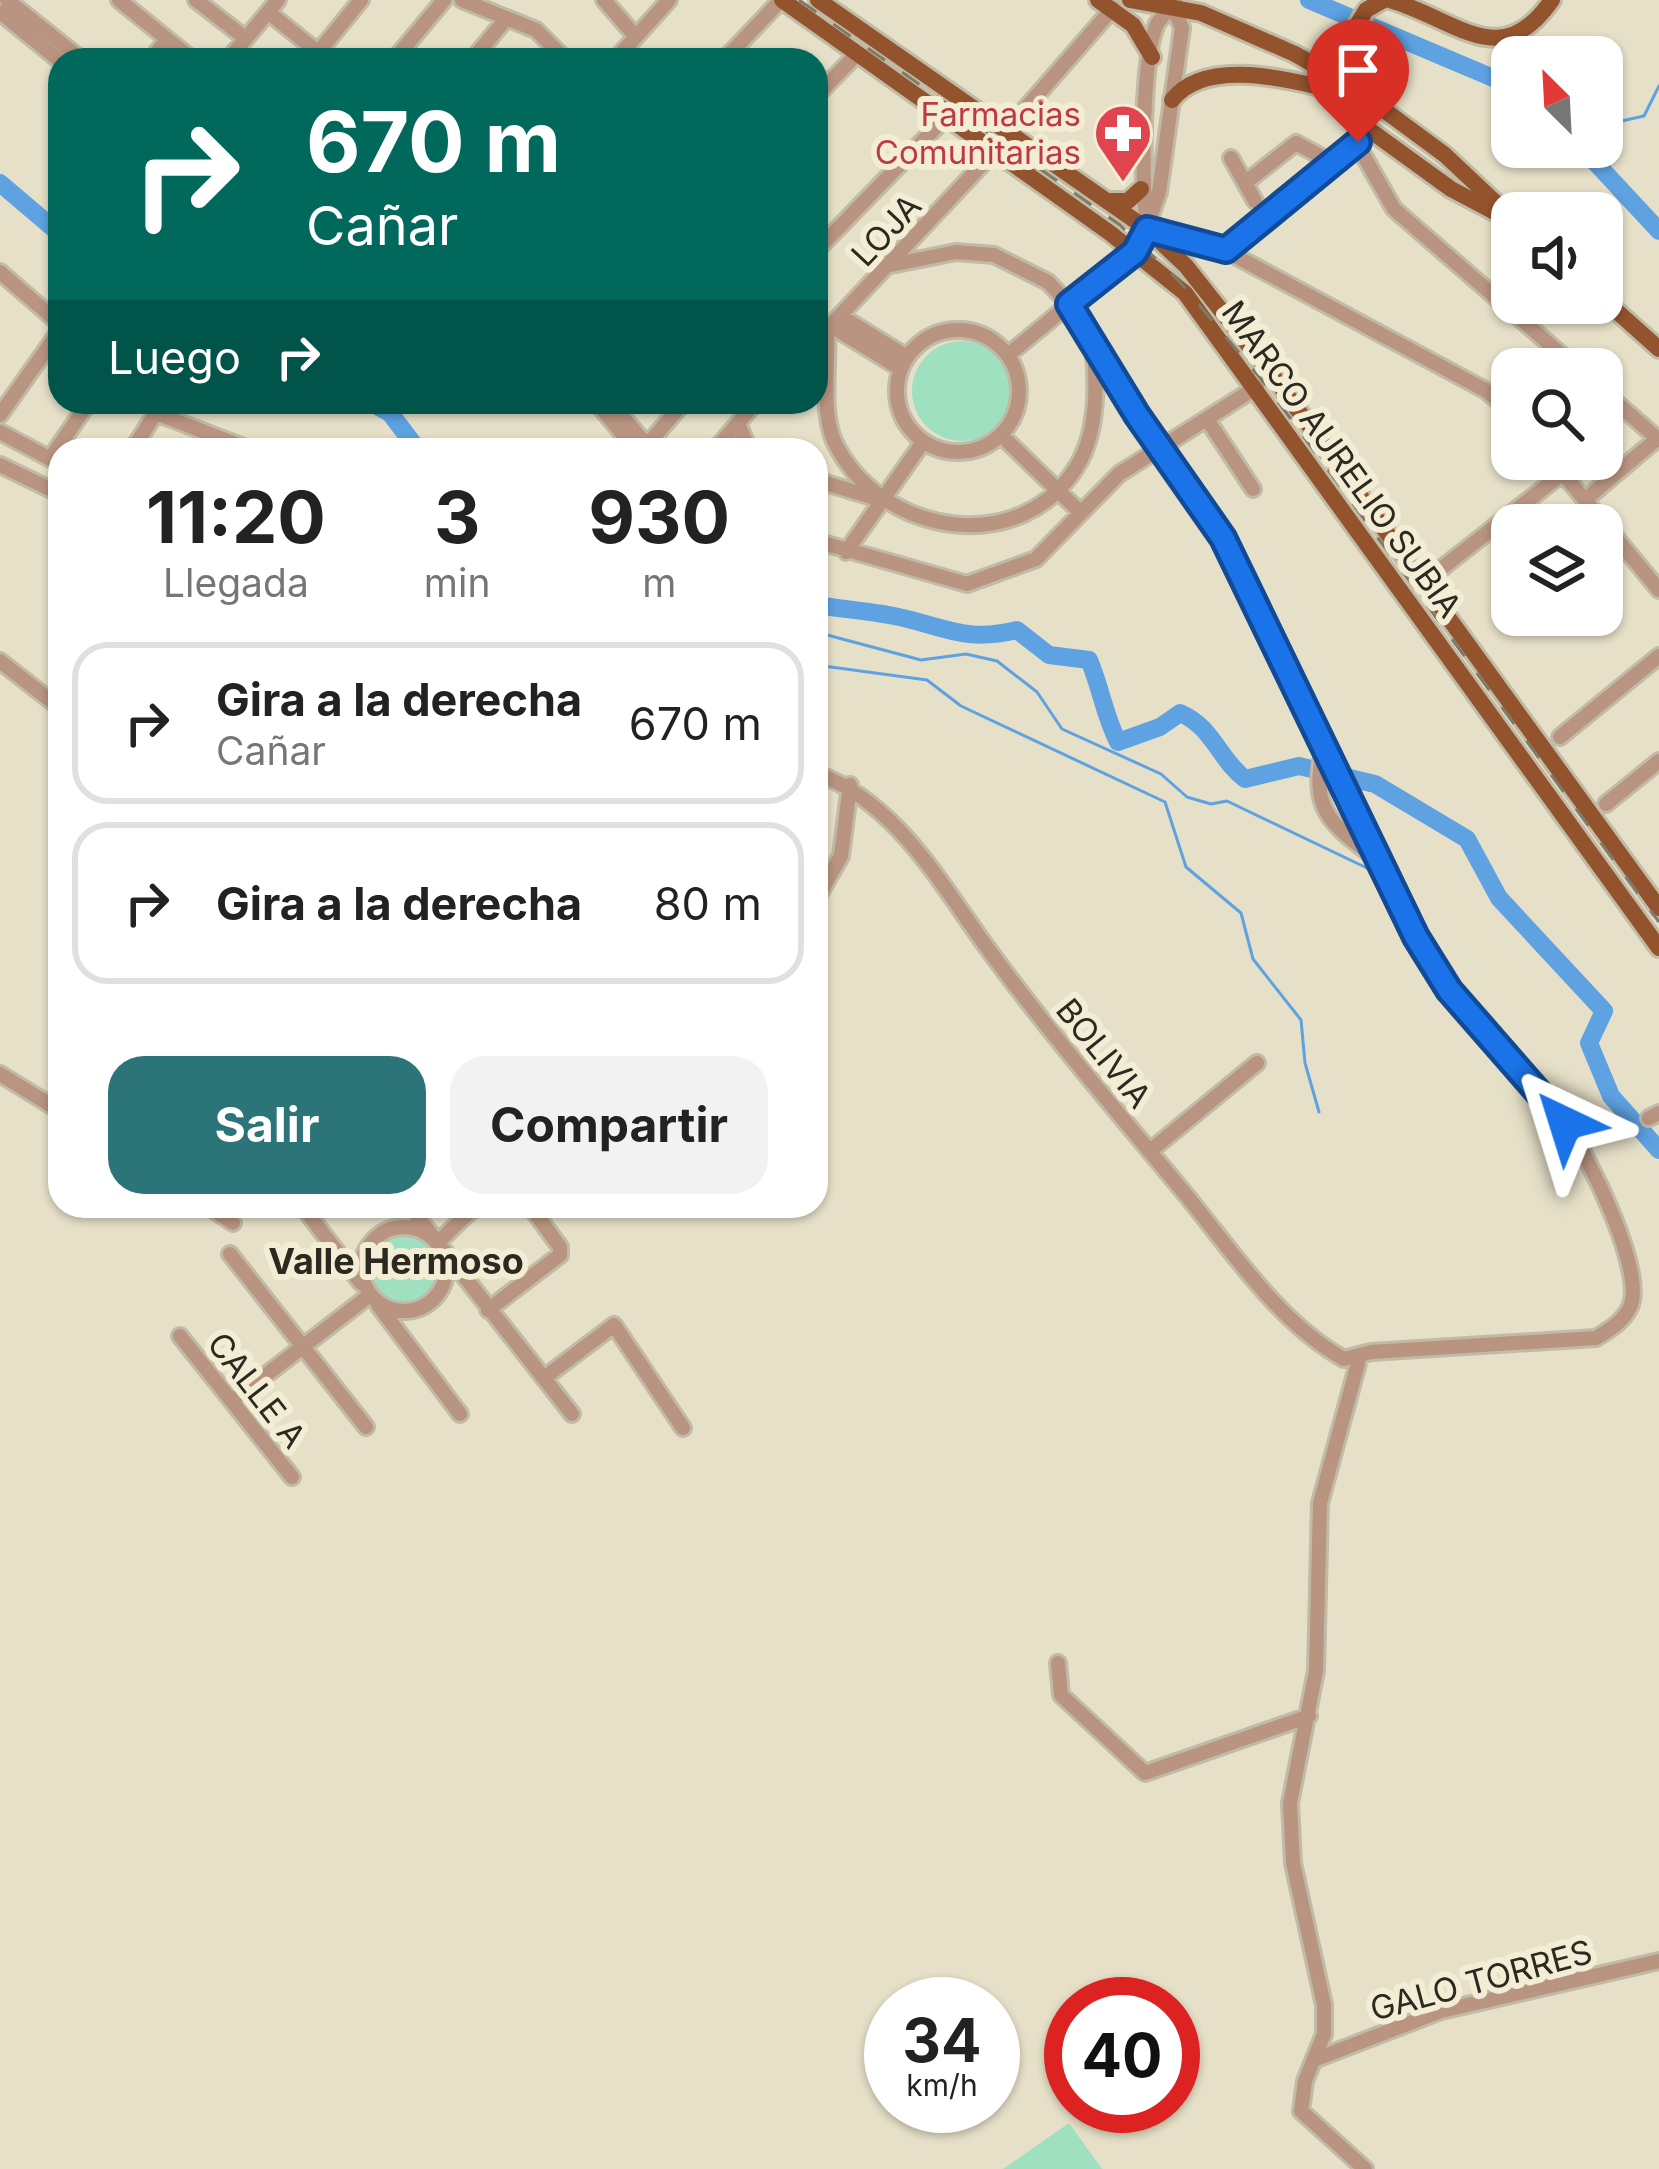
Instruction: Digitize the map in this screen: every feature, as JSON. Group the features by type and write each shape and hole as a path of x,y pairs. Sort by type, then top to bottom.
{"main road":[{"name":"MARCO AURELIO SUBIA","path":"781,0 1135,252 1185,293 1659,948"},
{"name":"MARCO AURELIO SUBIA","path":"818,0 1179,248 1659,908"},
{"path":"1130,0 1175,3 1295,54 1354,87 1445,154 1491,199"},
{"path":"1172,100 1190,82 1211,76 1320,87 1376,4 1504,39 1528,31 1548,3"},
{"path":"1106,4 1141,34 1152,57"},
{"path":"1352,118 1451,189 1491,209"},
{"path":"1107,201 1121,203 1141,189"},
{"path":"1623,317 1659,349"}],"street":[{"path":"7,0 67,48"},
{"path":"28,17 40,0"},
{"path":"119,0 178,48"},
{"path":"196,0 245,38"},
{"path":"322,48 362,0"},
{"path":"404,48 444,0"},
{"path":"462,0 536,30 554,48"},
{"path":"604,0 636,37"},
{"path":"735,48 781,0"},
{"path":"626,48 664,2"},
{"path":"1147,229 1141,189 1156,24 1175,3"},
{"path":"1008,355 1135,252 1147,229 1159,192 1182,28 1175,3"},
{"path":"1006,130 1106,4"},
{"path":"237,48 273,6 308,48"},
{"path":"0,12 48,51"},
{"path":"482,48 506,20"},
{"path":"160,48 167,39"},
{"path":"828,84 856,55"},
{"path":"1320,87 1352,118 1358,142 1394,209 1554,348"},
{"path":"828,239 946,117"},
{"path":"1245,183 1296,142 1333,163"},
{"path":"1226,250 1358,142"},
{"name":"LOJA","path":"830,329 993,153"},
{"path":"1231,158 1255,201"},
{"path":"1179,248 1226,250 1491,395"},
{"path":"891,265 956,252 994,255 1048,282 1069,304 1158,448 1223,538 1449,990 1565,1123 1583,1151 1634,1287 1630,1306 1617,1325 1596,1338 1360,1357 1320,1503 1316,1671 1290,1803 1289,1834 1324,2005 1319,2058 1305,2081 1301,2111 1365,2169"},
{"path":"0,272 48,316"},
{"path":"879,500 850,469 832,436 830,329 904,363"},
{"path":"957,330 985,336 1008,355 1019,396 1001,435 963,452 923,442 898,405 904,363 929,338 957,330"},
{"path":"0,415 48,345"},
{"path":"828,484 879,500 922,521 956,526 1026,512 1080,461 1098,394 1094,349"},
{"path":"828,545 962,585 1036,559 1080,512 1158,448 1257,387"},
{"path":"1586,499 1658,439 1623,408"},
{"path":"164,414 208,438"},
{"path":"608,414 633,438"},
{"path":"653,438 673,414"},
{"path":"726,438 746,414"},
{"path":"1207,419 1253,489"},
{"path":"738,423 744,438"},
{"path":"0,432 48,457"},
{"path":"1001,435 1080,512"},
{"path":"846,552 923,442"},
{"path":"0,464 48,488"},
{"path":"1423,583 1554,480"},
{"path":"1569,480 1659,590"},
{"path":"1560,736 1659,656"},
{"path":"0,661 48,699"},
{"path":"1325,744 1317,793 1329,819 1381,862"},
{"path":"1606,804 1659,761"},
{"name":"BOLIVIA","path":"828,777 850,785 892,819 1034,1010 1291,1318 1344,1359 1360,1357"},
{"path":"828,879 841,856 850,785"},
{"path":"1150,1151 1257,1063"},
{"path":"0,1074 48,1104"},
{"path":"225,1218 233,1223"},
{"path":"311,1218 460,1414"},
{"path":"418,1218 572,1414"},
{"path":"437,1243 463,1218"},
{"path":"488,1310 561,1251 538,1218"},
{"path":"406,1227 437,1243 445,1277 424,1306 401,1311 370,1295 362,1273 374,1240 406,1227"},
{"path":"230,1254 366,1427"},
{"path":"232,1401 370,1295"},
{"path":"544,1378 614,1325 683,1428"},
{"name":"CALLE A","path":"180,1336 292,1477"},
{"path":"1058,1663 1061,1695 1145,1773 1309,1717"},
{"name":"GALO TORRES","path":"1319,2058 1441,2011 1659,1961"}],"green space":[{"path":"962,341 990,349 1004,363 1012,391 1004,419 990,433 962,441 934,433 920,419 912,391 920,363 934,349"},
{"path":"403,1233 428,1243 438,1268 428,1293 403,1303 378,1293 368,1268 378,1243"},
{"path":"1055,2133 1076,2133 1102,2169 1003,2169"}],"waterway":[{"path":"1309,0 1491,77"},
{"path":"1623,121 1644,116 1659,86"},
{"path":"1600,168 1659,231"},
{"path":"0,183 48,224"},
{"path":"391,414 409,438"},
{"path":"828,607 968,634 1017,630 1049,655 1089,660 1118,742 1160,727 1180,713 1208,734 1245,779 1299,766 1375,784 1467,839 1499,898 1604,1011 1589,1043 1611,1096 1659,1150"},
{"path":"828,635 921,660 966,654 997,661 1037,692 1062,729 1161,774 1187,797 1211,804 1227,801 1369,869"},
{"path":"828,667 927,680 961,706 1165,802 1186,867 1241,913 1253,959 1301,1020 1305,1063 1319,1112"}],"railway":[{"path":"799,0 1120,225 1180,282 1266,385 1659,922"}],"place":[{"name":"Farmacias Comunitarias","path":"1123,184"}],"district":[{"name":"Valle Hermoso","path":"396,1261"}],"route":[{"path":"1358,142 1226,250 1147,229 1135,252 1069,304 1158,448 1223,538 1416,937 1449,990 1565,1123"}]}
